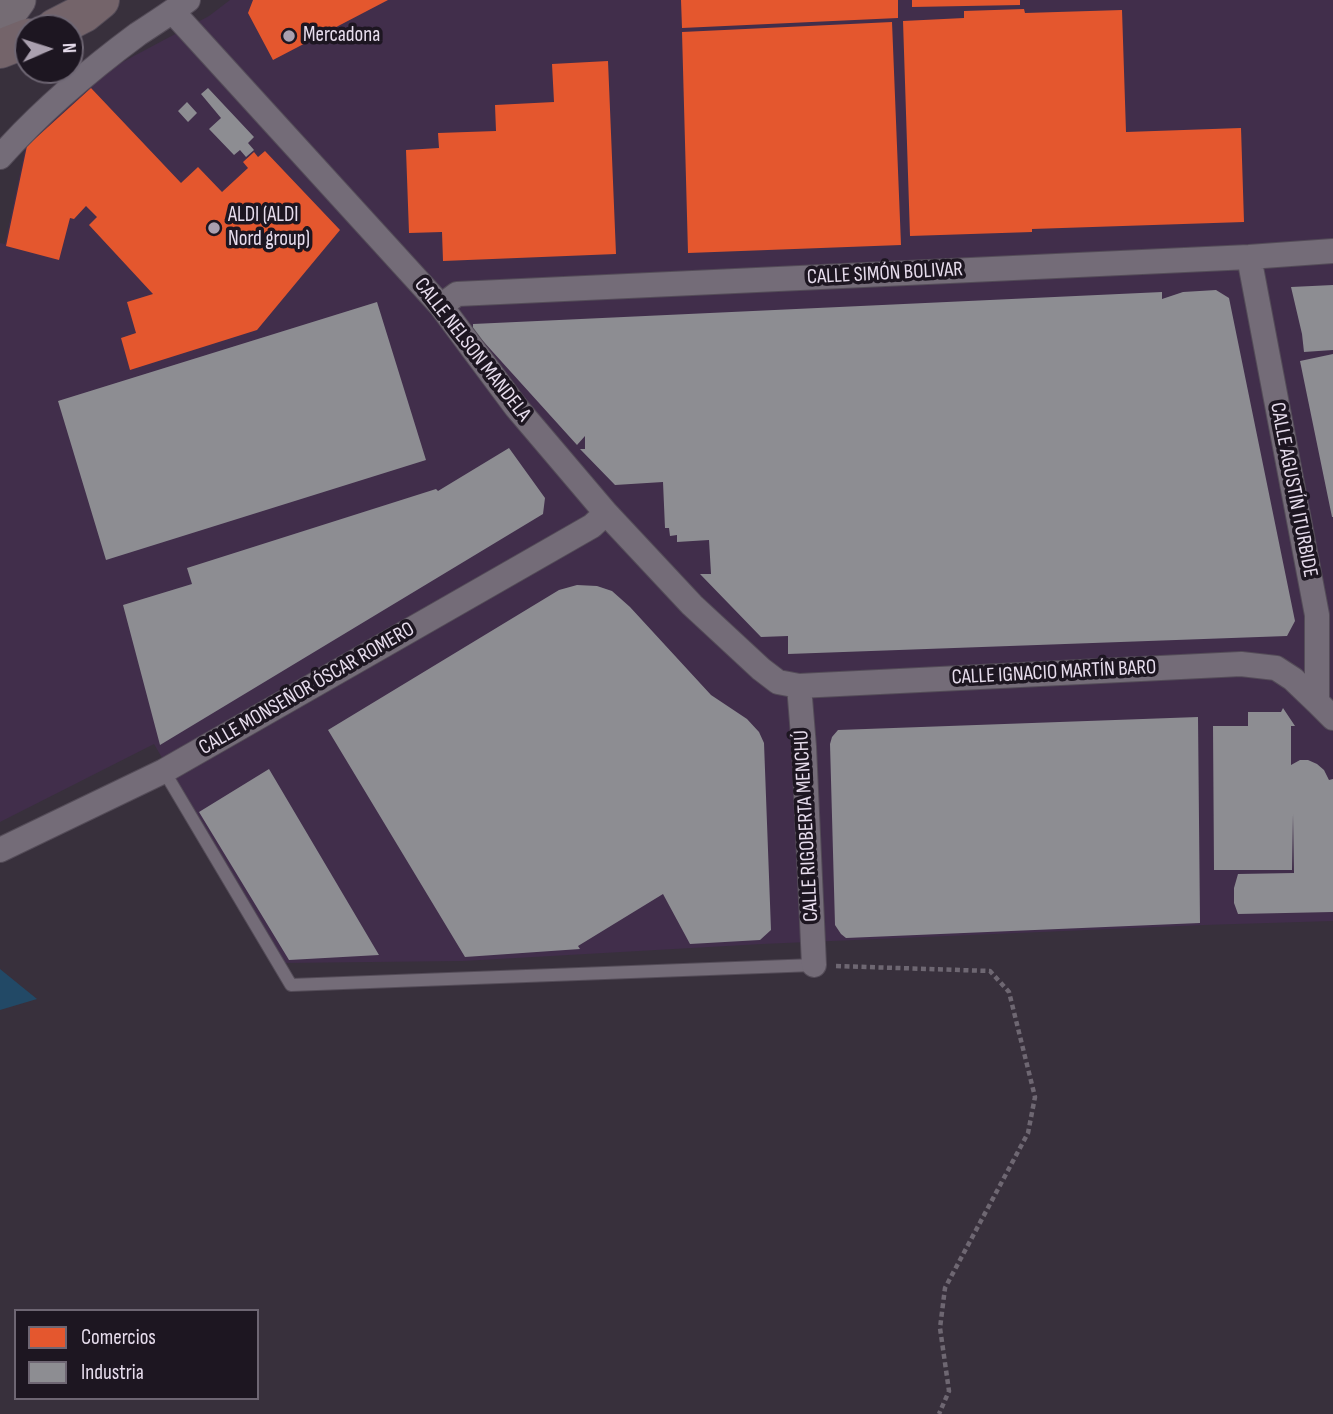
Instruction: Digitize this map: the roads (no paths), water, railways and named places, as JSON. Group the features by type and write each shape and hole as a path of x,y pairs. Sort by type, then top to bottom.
{"highway":[{"path":"81,14 100,0"}],"street":[{"path":"0,25 18,0"},
{"path":"0,158 31,123 60,97 129,42 180,6"},
{"name":"CALLE NELSON MANDELA","path":"180,6 442,306 516,407 606,513 692,605 761,669 789,684"},
{"path":"0,135 19,130 31,123"},
{"name":"CALLE SIMÓN BOLIVAR","path":"442,306 457,294 1333,251"},
{"name":"CALLE AGUSTÍN ITURBIDE","path":"1249,257 1317,615 1325,710"},
{"name":"CALLE MONSEÑOR ÓSCAR ROMERO","path":"0,850 164,771 592,526 606,513"},
{"name":"CALLE IGNACIO MARTÍN BARO","path":"789,684 1241,664 1276,668 1293,679 1325,710"},
{"name":"CALLE RIGOBERTA MENCHÚ","path":"789,684 804,747 814,965"}],"lane":[{"path":"164,771 291,985 814,965"}],"water":[{"path":"0,969 37,999 0,1010"}],"place":[{"name":"Mercadona","path":"289,36"},
{"name":"ALDI (ALDI Nord group)","path":"214,228"}]}
